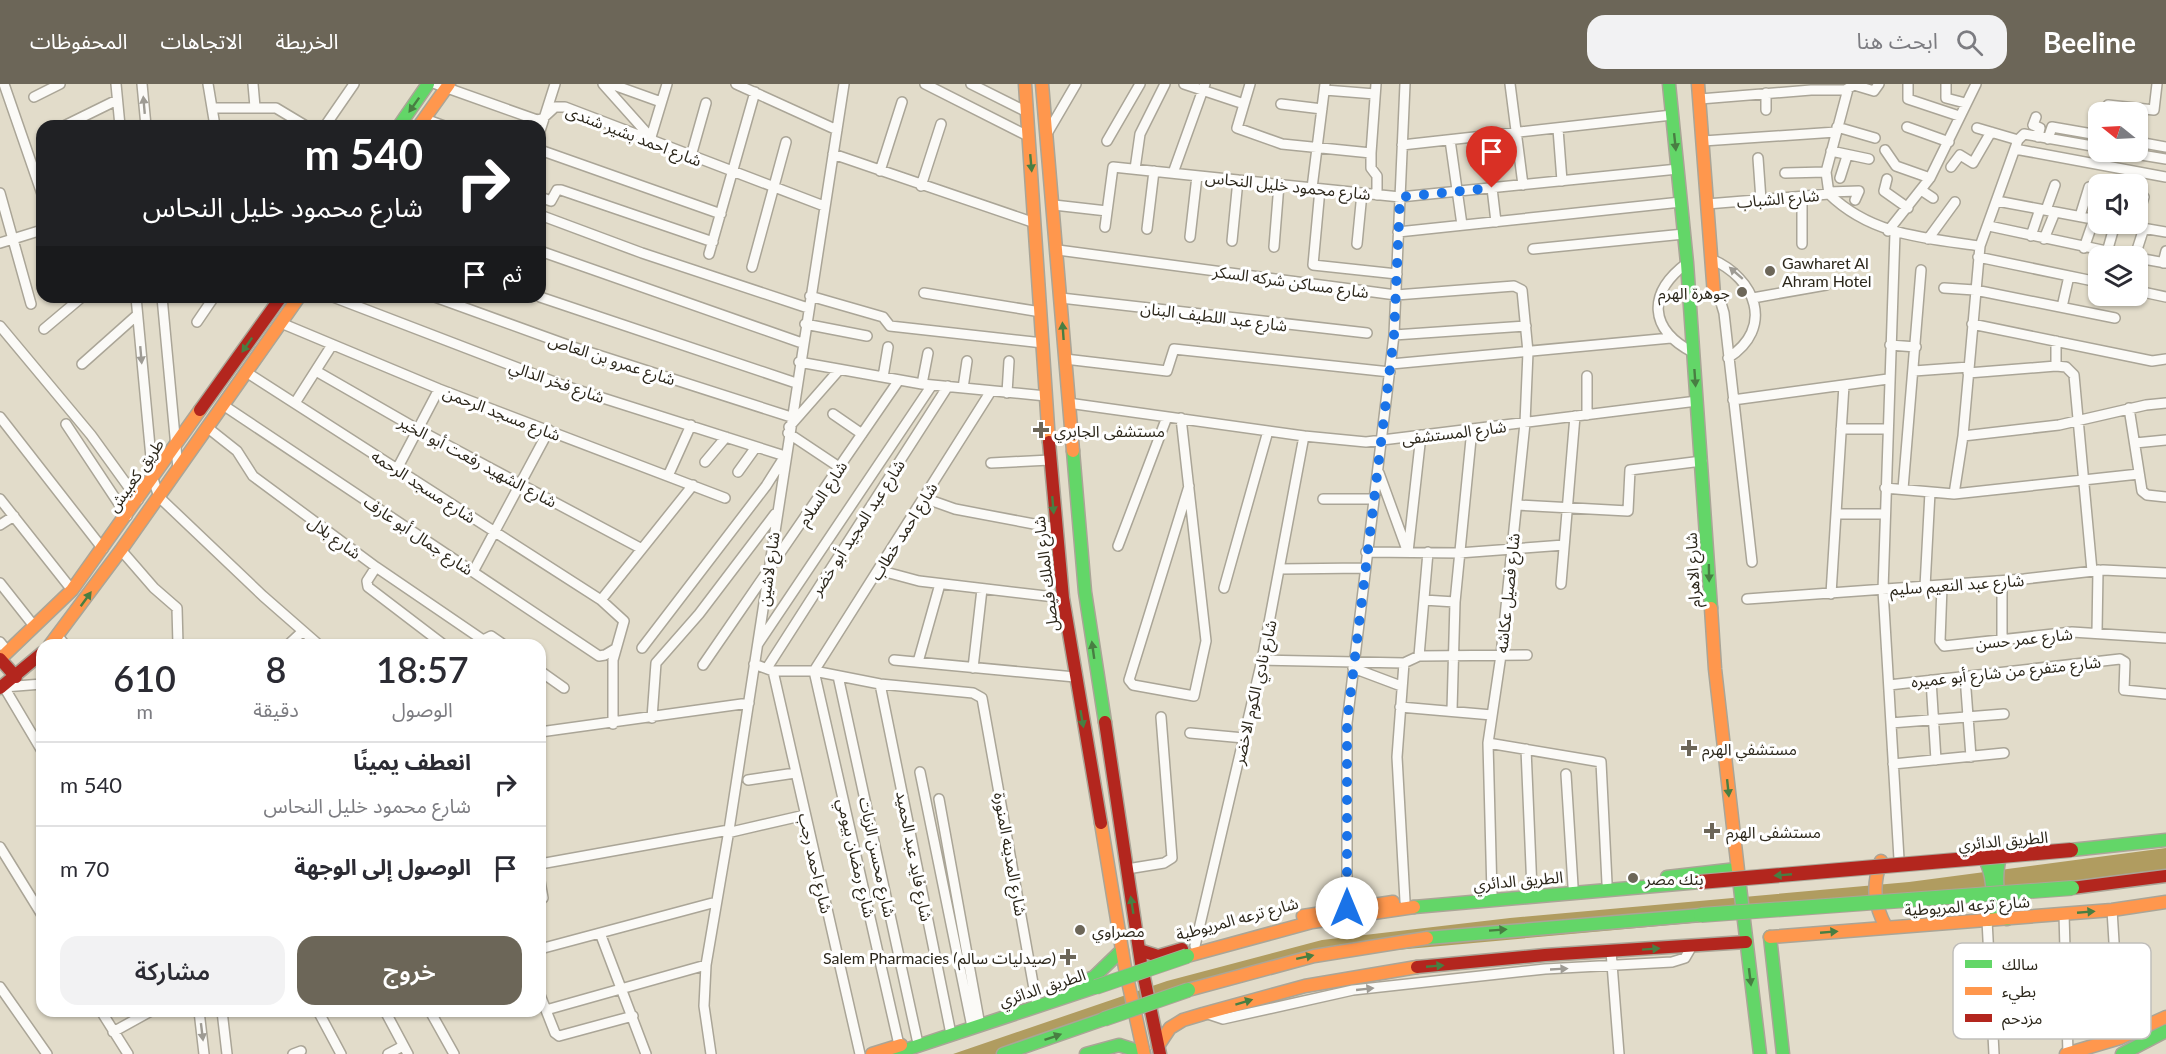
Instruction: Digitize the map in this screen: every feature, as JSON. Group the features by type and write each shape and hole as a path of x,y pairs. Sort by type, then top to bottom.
{"main road":[{"path":"403,120 428,84"},
{"name":"شارع الملك فيصل","path":"1025,84 1051,476 1063,598 1141,1054"},
{"path":"1042,84 1058,250 1074,474 1089,622 1140,957 1159,1050"},
{"name":"شارع الاهرام","path":"1669,84 1687,262 1715,669 1760,1054"},
{"path":"1698,84 1714,295"},
{"path":"423,120 444,85"},
{"name":"طريق كعبيش","path":"2,653 72,590 127,516 276,303"},
{"name":"طريق كعبيش","path":"60,639 295,303"},
{"path":"1051,476 1074,474"},
{"path":"2,653 16,677"},
{"path":"2,687 36,659"},
{"path":"1886,927 1878,912 1874,895 1875,877 1881,861 2166,835"},
{"name":"الطريق الدائري","path":"896,1050 1186,956 1275,931 1353,915 1444,903 2166,840"},
{"path":"2002,850 1997,864 2001,905 2007,919"},
{"path":"1981,852 1988,864 1992,906 1988,920"},
{"name":"شارع ترعه المريوطية","path":"1140,957 1158,956 1281,921 1347,908 1738,872"},
{"path":"1003,1054 1246,971 1364,945 1447,934 2072,888 2166,876"},
{"name":"شارع ترعه المريوطية","path":"1783,1054 1770,937 2112,910 2166,902"},
{"path":"1159,1050 1165,1033 1174,1025 1205,1013 1281,991 1377,973 1611,951 1746,942"},
{"path":"872,1054 896,1050 917,1039 1086,982 1102,971 1122,950"},
{"path":"2151,1024 2166,1017"},
{"path":"2124,1054 2166,1031"},
{"path":"2067,1054 2117,1039"},
{"path":"1086,1054 1119,1045 1141,1054"}],"street":[{"path":"4,84 36,177"},
{"path":"34,97 60,84"},
{"path":"116,84 119,120"},
{"path":"142,84 145,120"},
{"path":"208,84 214,120"},
{"path":"253,84 255,107"},
{"path":"329,120 354,84"},
{"path":"543,120 555,84"},
{"path":"603,84 653,139"},
{"path":"611,84 661,102"},
{"path":"653,139 667,84"},
{"path":"736,84 837,130"},
{"name":"شارع لاشين","path":"711,1054 704,1006 706,965 749,703 789,426 843,84"},
{"path":"925,84 1028,136"},
{"path":"971,84 1027,112"},
{"path":"1048,132 1076,84"},
{"path":"1107,141 1140,84"},
{"path":"1135,169 1140,134 1165,84"},
{"path":"1184,84 1204,87 1244,104"},
{"path":"1250,84 1236,128 1266,140 1371,153"},
{"path":"1347,908 1347,723 1364,568 1391,368 1406,84"},
{"path":"1510,84 1524,185"},
{"path":"1700,99 1811,87 1848,89 1854,85 1876,90 1879,84"},
{"path":"1908,84 1908,99 1959,116"},
{"path":"1946,84 1946,98 1965,104"},
{"path":"1899,859 1883,590 1892,232 1930,178 1976,84"},
{"name":"شارع احمد بشير شندى","path":"444,85 537,120 555,107 565,107 653,139 773,189 824,206"},
{"path":"1173,173 1204,87"},
{"path":"1377,195 1376,175 1371,168 1375,89 1325,87 1317,147 1313,265 1396,274"},
{"path":"1848,89 1826,172 1828,193 1859,191 1855,200"},
{"path":"2148,109 2154,110 2160,89"},
{"path":"709,254 755,92"},
{"path":"1766,93 1766,110"},
{"path":"76,120 117,100"},
{"path":"880,171 902,102"},
{"path":"690,156 706,103"},
{"path":"1281,104 1322,109"},
{"path":"212,108 276,108 296,120"},
{"path":"1402,145 1672,115"},
{"path":"2036,117 2033,125 2040,128 2038,137"},
{"path":"921,186 941,124"},
{"path":"1906,127 1949,142"},
{"path":"2048,139 2052,127 2088,133"},
{"path":"1977,128 1991,132 2016,145 2166,177"},
{"path":"1558,129 1562,181"},
{"path":"1703,141 1837,130 1875,138"},
{"path":"1951,167 1960,155 1973,163 1991,132"},
{"path":"1954,494 1963,436 1978,257 2016,145 2022,135 2088,145"},
{"path":"1450,140 1462,225"},
{"path":"752,267 786,142"},
{"path":"2148,144 2166,147"},
{"path":"1885,150 1896,166 1930,178"},
{"path":"1831,151 1869,159"},
{"path":"546,152 721,214"},
{"path":"833,154 921,186 1035,223"},
{"path":"1840,178 1847,156"},
{"path":"2148,156 2166,159"},
{"path":"1758,158 1761,200"},
{"name":"شارع محمود خليل النحاس","path":"1107,211 1113,167 1400,197 1678,169"},
{"path":"1147,229 1154,171"},
{"path":"1785,173 1826,172"},
{"path":"1190,237 1197,176"},
{"path":"1887,179 1884,191 1908,208"},
{"path":"1232,241 1238,180"},
{"path":"1274,247 1279,184"},
{"path":"2044,239 2047,210 2055,185"},
{"path":"1492,188 1496,222"},
{"path":"546,199 552,201 560,189 713,242"},
{"path":"1921,190 1933,198"},
{"path":"2080,216 2088,190"},
{"path":"0,193 15,238 31,304"},
{"path":"1358,244 1362,193"},
{"name":"شارع الشباب","path":"1707,204 1828,193 1860,219 1892,232 1980,246"},
{"path":"1802,196 1802,244"},
{"path":"1997,201 2088,218"},
{"path":"1398,232 1681,202"},
{"path":"1928,238 1955,202"},
{"path":"1054,205 1107,211 1105,227"},
{"path":"2031,236 2047,210"},
{"path":"546,217 642,254 808,308"},
{"path":"1989,226 2088,249"},
{"path":"2148,228 2166,232"},
{"path":"0,243 36,232"},
{"path":"1533,249 1684,234"},
{"path":"2084,248 2090,234"},
{"name":"شارع مساكن شركه السكر","path":"1058,250 1396,295 1514,286 1523,292"},
{"path":"2148,260 2164,263 2166,251"},
{"path":"546,254 802,344"},
{"path":"1978,257 2088,280"},
{"path":"1711,258 1739,274 1753,298 1752,329 1741,348 1728,358"},
{"path":"1687,262 1666,280 1659,299 1660,320 1671,338 1694,353"},
{"path":"1903,489 1921,270"},
{"path":"2062,307 2069,276"},
{"path":"1753,298 1826,285"},
{"path":"1944,288 1975,290 2115,318"},
{"name":"شارع فصيل عكاشه","path":"1492,894 1488,743 1501,655 1525,423 1528,352 1523,292"},
{"path":"924,293 1041,312"},
{"path":"2148,293 2166,297"},
{"path":"1714,295 1723,308 1752,562"},
{"path":"810,297 883,317 890,326 1043,343"},
{"name":"شارع عبد اللطيف البنان","path":"1061,298 1367,333"},
{"path":"546,299 796,383"},
{"path":"44,329 73,303"},
{"path":"136,303 153,479 159,497 312,639"},
{"path":"163,303 178,469"},
{"path":"197,322 210,303"},
{"name":"شارع فخر الدالي","path":"349,303 565,386 785,456"},
{"name":"شارع عمرو بن العاص","path":"452,303 789,426 839,467"},
{"path":"82,364 137,315"},
{"name":"شارع مسجد الرحمن","path":"281,323 438,388 725,498"},
{"path":"805,324 867,336"},
{"path":"1972,324 2152,361 2166,359"},
{"path":"1394,335 1527,326"},
{"path":"2,333 91,435 138,500"},
{"path":"1065,359 1168,370 1174,349 1391,368 1671,338"},
{"path":"2056,341 2056,366"},
{"path":"295,404 332,345"},
{"path":"1890,345 1916,347"},
{"path":"883,378 888,347"},
{"path":"757,646 927,384 928,353"},
{"path":"963,388 967,361"},
{"path":"1007,393 1010,361"},
{"path":"799,362 883,378 948,387 1046,396"},
{"path":"1914,371 2056,366 2066,367 2074,375 2095,571 2097,633"},
{"path":"789,426 840,370"},
{"name":"شارع الشهيد رفعت أبو الخير","path":"316,371 417,429 642,549"},
{"name":"شارع مسجد الرحمه","path":"246,372 601,600 624,621 615,648"},
{"path":"1587,376 1587,415"},
{"path":"1733,400 1888,379"},
{"name":"شارع السلام","path":"703,664 899,380"},
{"path":"1831,594 1844,385"},
{"name":"شارع عبد المجيد أبو خضر","path":"770,670 948,387"},
{"path":"397,469 438,388"},
{"name":"شارع احمد خطاب","path":"814,671 991,391"},
{"name":"شارع المستشفى","path":"1068,403 1304,436 1381,441 1697,401"},
{"path":"1963,436 2048,426 2129,408 2166,403"},
{"name":"شارع جمال أبو عارف","path":"223,405 599,656 604,656 615,648"},
{"path":"2129,408 2144,493 2166,497"},
{"path":"833,414 862,434"},
{"path":"1561,584 1575,416"},
{"path":"0,417 103,549"},
{"path":"1118,546 1167,417"},
{"path":"1181,418 1189,486 1207,645 1196,694 1193,695 1130,683 1159,578 1189,486"},
{"path":"66,424 127,516"},
{"path":"668,476 691,425"},
{"path":"0,435 9,428"},
{"name":"شارع بلال","path":"208,428 237,451 253,476 376,567 367,581 368,587 436,639"},
{"path":"1452,710 1455,602 1472,429"},
{"path":"1841,429 1887,429"},
{"path":"473,572 549,430"},
{"path":"1224,588 1268,431"},
{"path":"1408,552 1420,435"},
{"name":"شارع نادي الكوم الاخضر","path":"1195,946 1262,660 1304,436"},
{"path":"705,462 726,437"},
{"path":"2135,443 2166,440"},
{"path":"738,472 756,447"},
{"path":"642,648 766,486 785,456"},
{"path":"991,463 1050,460"},
{"path":"1517,505 1628,511 1629,470 1702,461"},
{"path":"1377,470 1408,552"},
{"path":"1885,488 1954,494 2085,478 2139,474"},
{"path":"601,600 693,485"},
{"path":"1925,587 1930,492"},
{"path":"924,498 955,508 1055,528"},
{"path":"0,499 72,590"},
{"path":"1323,499 1374,499"},
{"path":"652,718 656,663 697,616 776,513"},
{"path":"1836,514 1885,514"},
{"path":"0,525 14,516"},
{"path":"1366,552 1459,553 1564,545"},
{"path":"122,550 154,588 177,608 178,639"},
{"path":"1419,656 1428,552"},
{"path":"376,567 482,639"},
{"path":"1280,569 1364,568"},
{"path":"878,570 940,584 1063,598"},
{"name":"شارع عبد النعيم سليم","path":"1748,599 1942,586 2095,571 2166,573"},
{"path":"2002,581 2002,640"},
{"path":"0,583 34,626"},
{"path":"918,662 940,584"},
{"name":"شارع عمر حسن","path":"1942,586 1941,644 2072,632 2166,638"},
{"path":"973,668 982,589"},
{"path":"1424,600 1455,602"},
{"path":"294,639 303,631"},
{"path":"613,724 615,648"},
{"path":"1262,660 1354,666 1404,663 1419,656 1527,655"},
{"name":"شارع متفرع من شارع أبو عميره","path":"1888,685 2120,659 2125,662 2124,690 2166,694"},
{"path":"894,660 1075,677"},
{"path":"1404,663 1398,765 1405,901"},
{"path":"754,664 770,670 814,671 880,684"},
{"path":"1354,666 1401,686"},
{"name":"شارع احمد رجب","path":"770,670 860,1054"},
{"name":"شارع رمضان بيومي","path":"814,671 896,1050"},
{"path":"546,675 564,688"},
{"name":"شارع محسن الزيات","path":"838,676 917,1039"},
{"path":"1965,676 1971,757"},
{"path":"1932,680 1936,760"},
{"path":"36,684 2,687 36,741"},
{"name":"شارع المدينه المنورة","path":"880,684 973,693 982,698 986,708 1036,1000"},
{"name":"شارع فايد عبد الحميد","path":"880,684 950,1029"},
{"path":"546,731 613,724 749,703"},
{"path":"1400,707 1492,715"},
{"path":"1891,723 2004,714"},
{"path":"1127,868 1164,863 1172,858 1161,717"},
{"path":"1190,733 1244,738"},
{"path":"1488,743 1601,762 1607,883"},
{"path":"1526,749 1532,890"},
{"path":"1893,764 2004,753"},
{"path":"920,772 975,1021"},
{"path":"748,780 795,773"},
{"path":"1566,774 1573,886"},
{"path":"939,799 975,1021"},
{"path":"546,863 805,815"},
{"path":"0,847 36,905"},
{"path":"546,947 716,902"},
{"path":"2112,910 2114,943"},
{"path":"2064,914 2065,943"},
{"path":"1988,920 1989,943"},
{"path":"600,933 646,1054"},
{"path":"1205,1013 1223,1018 1353,990 1545,969 1672,962 1685,958 1692,946"},
{"path":"1611,951 1619,1054"},
{"path":"633,1016 559,1036 555,1033 546,1010 620,987 706,965"},
{"path":"0,987 47,1054"},
{"path":"104,1017 128,1054"},
{"path":"113,1032 140,1017"},
{"path":"200,1017 204,1054"},
{"path":"223,1017 227,1054"},
{"path":"321,1017 341,1054"},
{"path":"388,1017 405,1050 388,1054"},
{"path":"433,1017 454,1054"},
{"path":"1993,1039 1994,1054"},
{"path":"2067,1039 2067,1054"}],"shaded area":[{"path":"2166,848 2166,878 2154,881 1319,957 999,1054 953,1054 1167,981 1322,940 1510,918 1909,882"}],"traffic: fast":[{"path":"403,120 428,84"},
{"path":"1669,84 1687,263 1711,608"},
{"path":"1073,451 1085,592 1105,722"},
{"path":"2071,850 2166,840"},
{"path":"2002,851 1999,859 1997,886 2000,903 2007,919"},
{"path":"1981,852 1989,868 1992,885 1989,920"},
{"path":"1667,877 1737,869"},
{"path":"1739,879 1760,1054"},
{"path":"1414,907 1700,882"},
{"path":"1701,915 2072,888"},
{"path":"1427,938 1701,915"},
{"path":"1770,937 1783,1054"},
{"path":"1068,988 1094,977 1122,950"},
{"path":"1096,987 1187,956"},
{"path":"893,1054 1096,987"},
{"path":"1104,1019 1188,990"},
{"path":"1003,1054 1104,1019"},
{"path":"2151,1039 2166,1031"},
{"path":"2122,1054 2151,1039"},
{"path":"1086,1054 1119,1045 1144,1053"}],"traffic: slow":[{"path":"423,120 449,84"},
{"path":"1025,84 1049,442"},
{"path":"1042,84 1073,451"},
{"path":"1698,84 1714,295"},
{"path":"54,639 121,550 295,303"},
{"path":"0,659 72,590 200,410"},
{"path":"1711,608 1715,669 1739,879"},
{"path":"1101,823 1125,968 1144,1054"},
{"path":"1881,861 1875,887 1879,911 1886,927"},
{"path":"1303,916 1393,902"},
{"path":"1770,937 2112,910 2166,902"},
{"path":"1187,956 1312,922 1414,907"},
{"path":"1188,990 1314,956 1427,938"},
{"path":"1158,1046 1170,1028 1183,1020 1305,986 1417,967"},
{"path":"2151,1024 2166,1017"},
{"path":"2066,1054 2117,1039"},
{"path":"872,1054 901,1045"}],"traffic: jam":[{"path":"200,410 277,303"},
{"path":"1049,442 1063,598 1101,823"},
{"path":"0,688 36,658"},
{"path":"0,659 16,677"},
{"path":"1105,722 1141,963 1160,1054"},
{"path":"1700,882 2071,850"},
{"path":"2072,888 2166,876"},
{"path":"1417,967 1545,955 1746,942"},
{"path":"1139,950 1158,956 1182,949"}],"place":[{"name":"Gawharet Al Ahram Hotel","path":"1770,271"},
{"name":"جوهرة الهرم","path":"1742,292"},
{"name":"مستشفى الجابري","path":"1041,430"},
{"name":"مستشفي الهرم","path":"1689,748"},
{"name":"مستشفى الهرم","path":"1712,831"},
{"name":"بنك مصر","path":"1633,878"},
{"name":"مصراوي","path":"1080,930"},
{"name":"Salem Pharmacies (صيدليات سالم)","path":"1068,957"}],"route":[{"path":"1347,908 1347,723 1394,335 1400,197 1492,188"}]}
